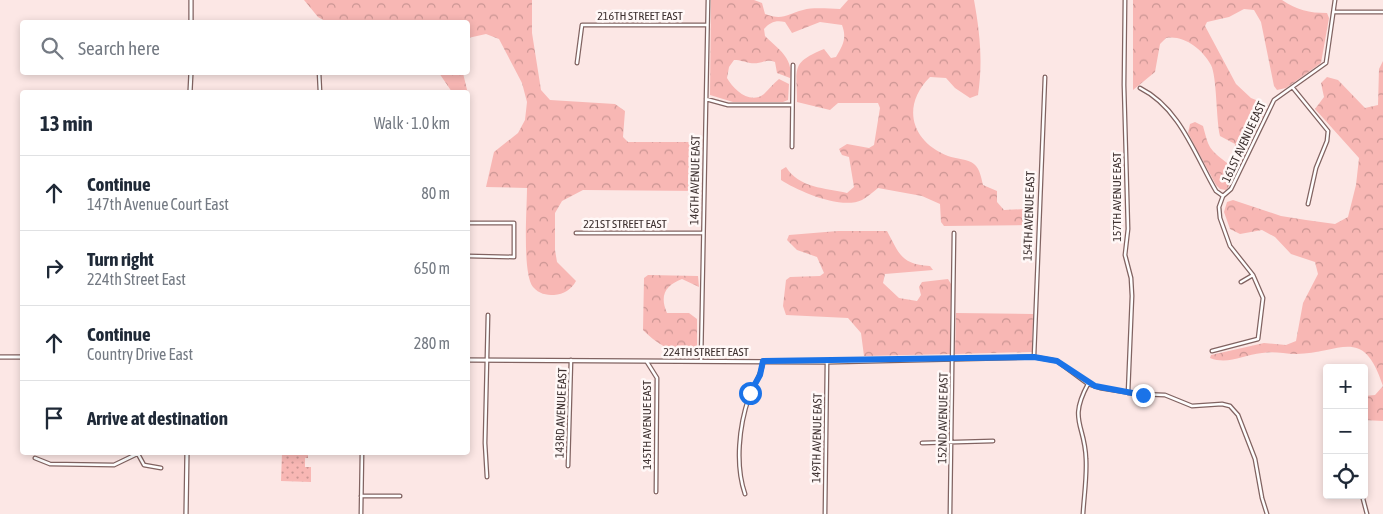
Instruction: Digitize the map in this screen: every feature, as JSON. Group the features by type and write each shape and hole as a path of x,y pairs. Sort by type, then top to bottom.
{"street":[{"path":"191,20 192,0"},
{"name":"146TH AVENUE EAST","path":"701,361 708,0"},
{"name":"157TH AVENUE EAST","path":"1125,0 1124,84 1128,229 1125,255 1131,278 1132,296 1128,393"},
{"name":"161ST AVENUE EAST","path":"1223,196 1231,189 1272,102 1326,62 1335,0"},
{"path":"1334,12 1383,12"},
{"name":"216TH STREET EAST","path":"578,63 582,25 707,26"},
{"path":"792,147 793,65"},
{"path":"190,90 191,75"},
{"path":"319,75 320,90"},
{"name":"154TH AVENUE EAST","path":"1034,357 1045,77"},
{"path":"1140,88 1157,99 1168,110 1182,129 1216,191 1223,196 1219,207 1220,218 1230,246 1253,275 1264,300 1259,338 1212,351"},
{"path":"1293,88 1328,131 1328,138 1316,168 1308,204"},
{"path":"706,99 728,105 792,106"},
{"path":"470,223 514,223 514,257 470,256"},
{"name":"221ST STREET EAST","path":"576,233 703,233"},
{"name":"152ND AVENUE EAST","path":"950,514 954,233"},
{"path":"1241,282 1253,275"},
{"path":"487,477 484,443 488,315"},
{"path":"0,357 20,357"},
{"path":"1034,357 1057,361 1088,384 1128,393 1165,395 1192,406 1222,404 1234,409 1256,464 1267,514"},
{"name":"224TH STREET EAST","path":"470,360 827,362 1034,357"},
{"name":"143RD AVENUE EAST","path":"568,466 571,360"},
{"name":"145TH AVENUE EAST","path":"646,361 657,378 656,492"},
{"path":"746,494 740,477 742,423 750,393 760,375 763,361"},
{"name":"149TH AVENUE EAST","path":"825,514 827,362"},
{"path":"1083,514 1086,458 1077,414 1078,404 1088,384"},
{"path":"922,443 993,441"},
{"path":"35,458 50,464 114,465 136,455"},
{"path":"141,455 144,465 161,468"},
{"path":"186,514 187,455"},
{"path":"360,514 362,455"},
{"path":"361,496 400,496"},
{"path":"1363,499 1368,514"}],"green space":[{"path":"304,0 532,0 532,33 541,90 550,100 615,104 625,111 623,137 628,142 700,142 700,191 583,190 562,201 555,213 555,250 557,262 576,281 567,291 561,294 540,293 533,287 527,268 527,188 486,187 494,152 518,133 525,120 527,102 522,83 499,39 486,34 470,38 470,20 323,20 318,17"},
{"path":"711,0 754,0 762,3 765,14 776,17 807,9 840,9 848,0 974,0 980,48 978,95 970,98 955,88 946,78 930,77 915,99 914,122 918,132 935,149 948,156 974,164 979,171 983,185 997,191 997,202 1004,210 1026,209 1031,219 1029,225 944,226 941,222 940,204 922,196 878,188 862,200 843,203 809,194 781,180 781,170 786,167 791,174 805,183 847,193 854,187 849,157 842,155 839,149 847,144 869,148 874,145 880,108 878,103 838,103 830,110 797,102 797,74 801,63 805,58 824,49 831,58 836,57 844,41 842,25 820,22 792,33 785,22 782,21 773,22 764,29 765,36 787,59 791,71 790,78 777,73 775,62 772,61 754,63 734,60 729,67 727,78 743,95 753,98 759,97 779,79 789,84 788,100 783,102 733,102 710,95"},
{"path":"1133,0 1282,0 1303,10 1327,13 1329,18 1321,63 1286,88 1277,90 1274,86 1261,22 1254,10 1244,9 1229,17 1207,22 1205,26 1236,84 1251,98 1268,105 1234,179 1226,190 1220,189 1216,185 1188,133 1190,124 1195,122 1203,126 1208,143 1216,154 1227,163 1234,157 1235,144 1220,136 1211,65 1192,44 1179,39 1166,38 1160,44 1155,72 1133,90"},
{"path":"1383,61 1383,386 1375,367 1367,355 1359,349 1349,347 1296,354 1266,352 1229,360 1210,358 1211,355 1264,343 1286,345 1296,341 1303,303 1318,274 1315,262 1291,254 1275,237 1262,230 1240,234 1230,229 1224,212 1227,202 1233,200 1281,216 1335,224 1348,217 1356,185 1359,158 1315,109 1324,97 1321,83 1327,77 1338,80 1365,108 1378,105 1379,69"},
{"path":"440,75 463,75 467,90 451,90"},
{"path":"838,231 887,231 902,257 913,263 930,266 933,270 885,274 883,283 899,298 917,301 921,295 919,287 922,282 948,279 951,284 950,354 864,356 861,333 848,318 786,315 783,306 786,280 790,277 820,276 824,273 817,257 797,250 787,240 789,235"},
{"path":"648,275 698,276 699,287 682,279 672,284 664,296 667,313 689,313 697,319 697,349 694,354 680,353 666,348 643,330 644,278"},
{"path":"956,313 1033,314 1032,352 955,354"},
{"path":"1383,386 1383,421 1368,420 1368,396 1375,395"},
{"path":"282,455 308,455 308,458 305,458 305,467 311,467 311,482 281,481"}],"route":[{"path":"750,393 760,375 763,361 1045,357 1064,365 1088,384 1100,388 1143,395"}]}
